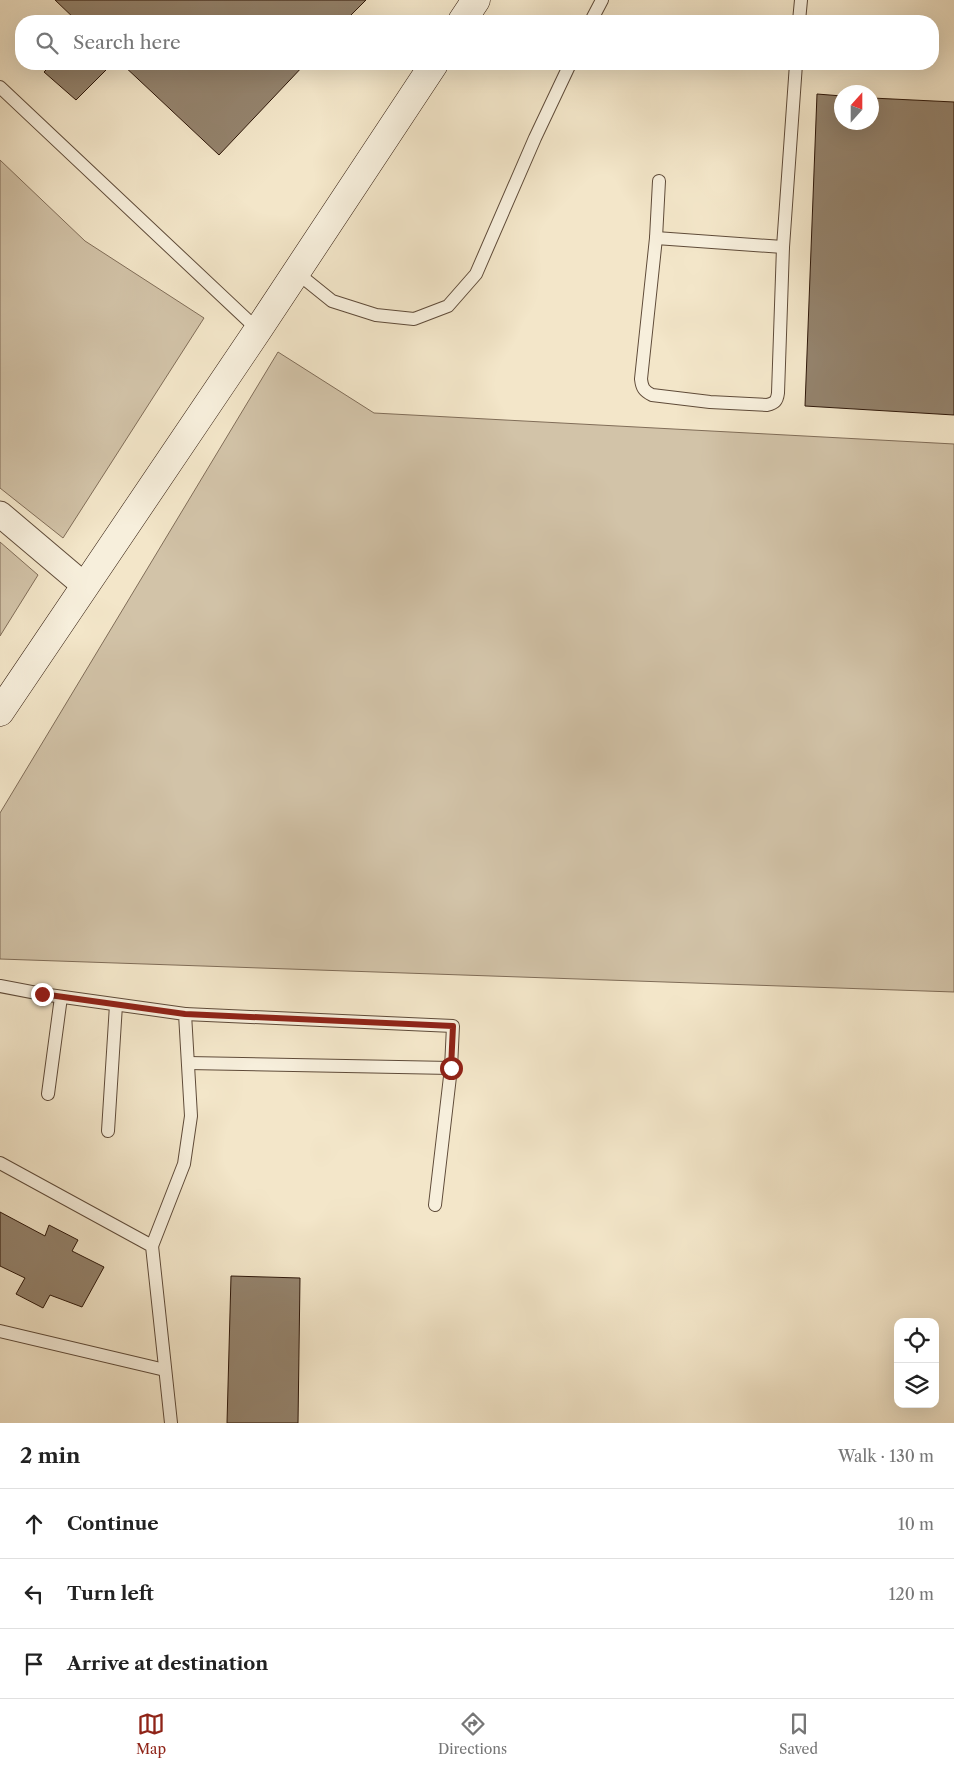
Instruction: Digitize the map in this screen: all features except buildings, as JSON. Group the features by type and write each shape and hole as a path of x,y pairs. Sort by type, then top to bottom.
{"main road":[{"path":"466,15 476,0"},
{"path":"0,712 258,330 430,70"}],"street":[{"path":"0,514 85,586"}],"lane":[{"path":"594,15 602,0"},
{"path":"800,15 801,0"},
{"path":"296,272 332,301 376,315 414,319 448,306 476,274 535,138 567,70"},
{"path":"659,181 656,238 641,380 642,387 645,392 652,394 710,402 767,405 774,403 777,400 783,247 796,70"},
{"path":"0,87 258,330"},
{"path":"656,238 783,247"},
{"path":"0,986 61,997 185,1014 453,1026 451,1068 435,1206"},
{"path":"48,1094 61,997"},
{"path":"108,1131 116,1005"},
{"path":"171,1423 152,1246 184,1164 191,1116 185,1014"},
{"path":"188,1063 451,1068"},
{"path":"0,1163 152,1246"},
{"path":"0,1331 165,1370"}],"shaded area":[{"path":"0,160 85,241 204,318 63,538 0,488"},
{"path":"278,352 374,413 954,444 954,992 0,959 0,813"},
{"path":"0,542 38,575 0,636"}],"route":[{"path":"42,994 185,1014 453,1026 451,1068"}]}
